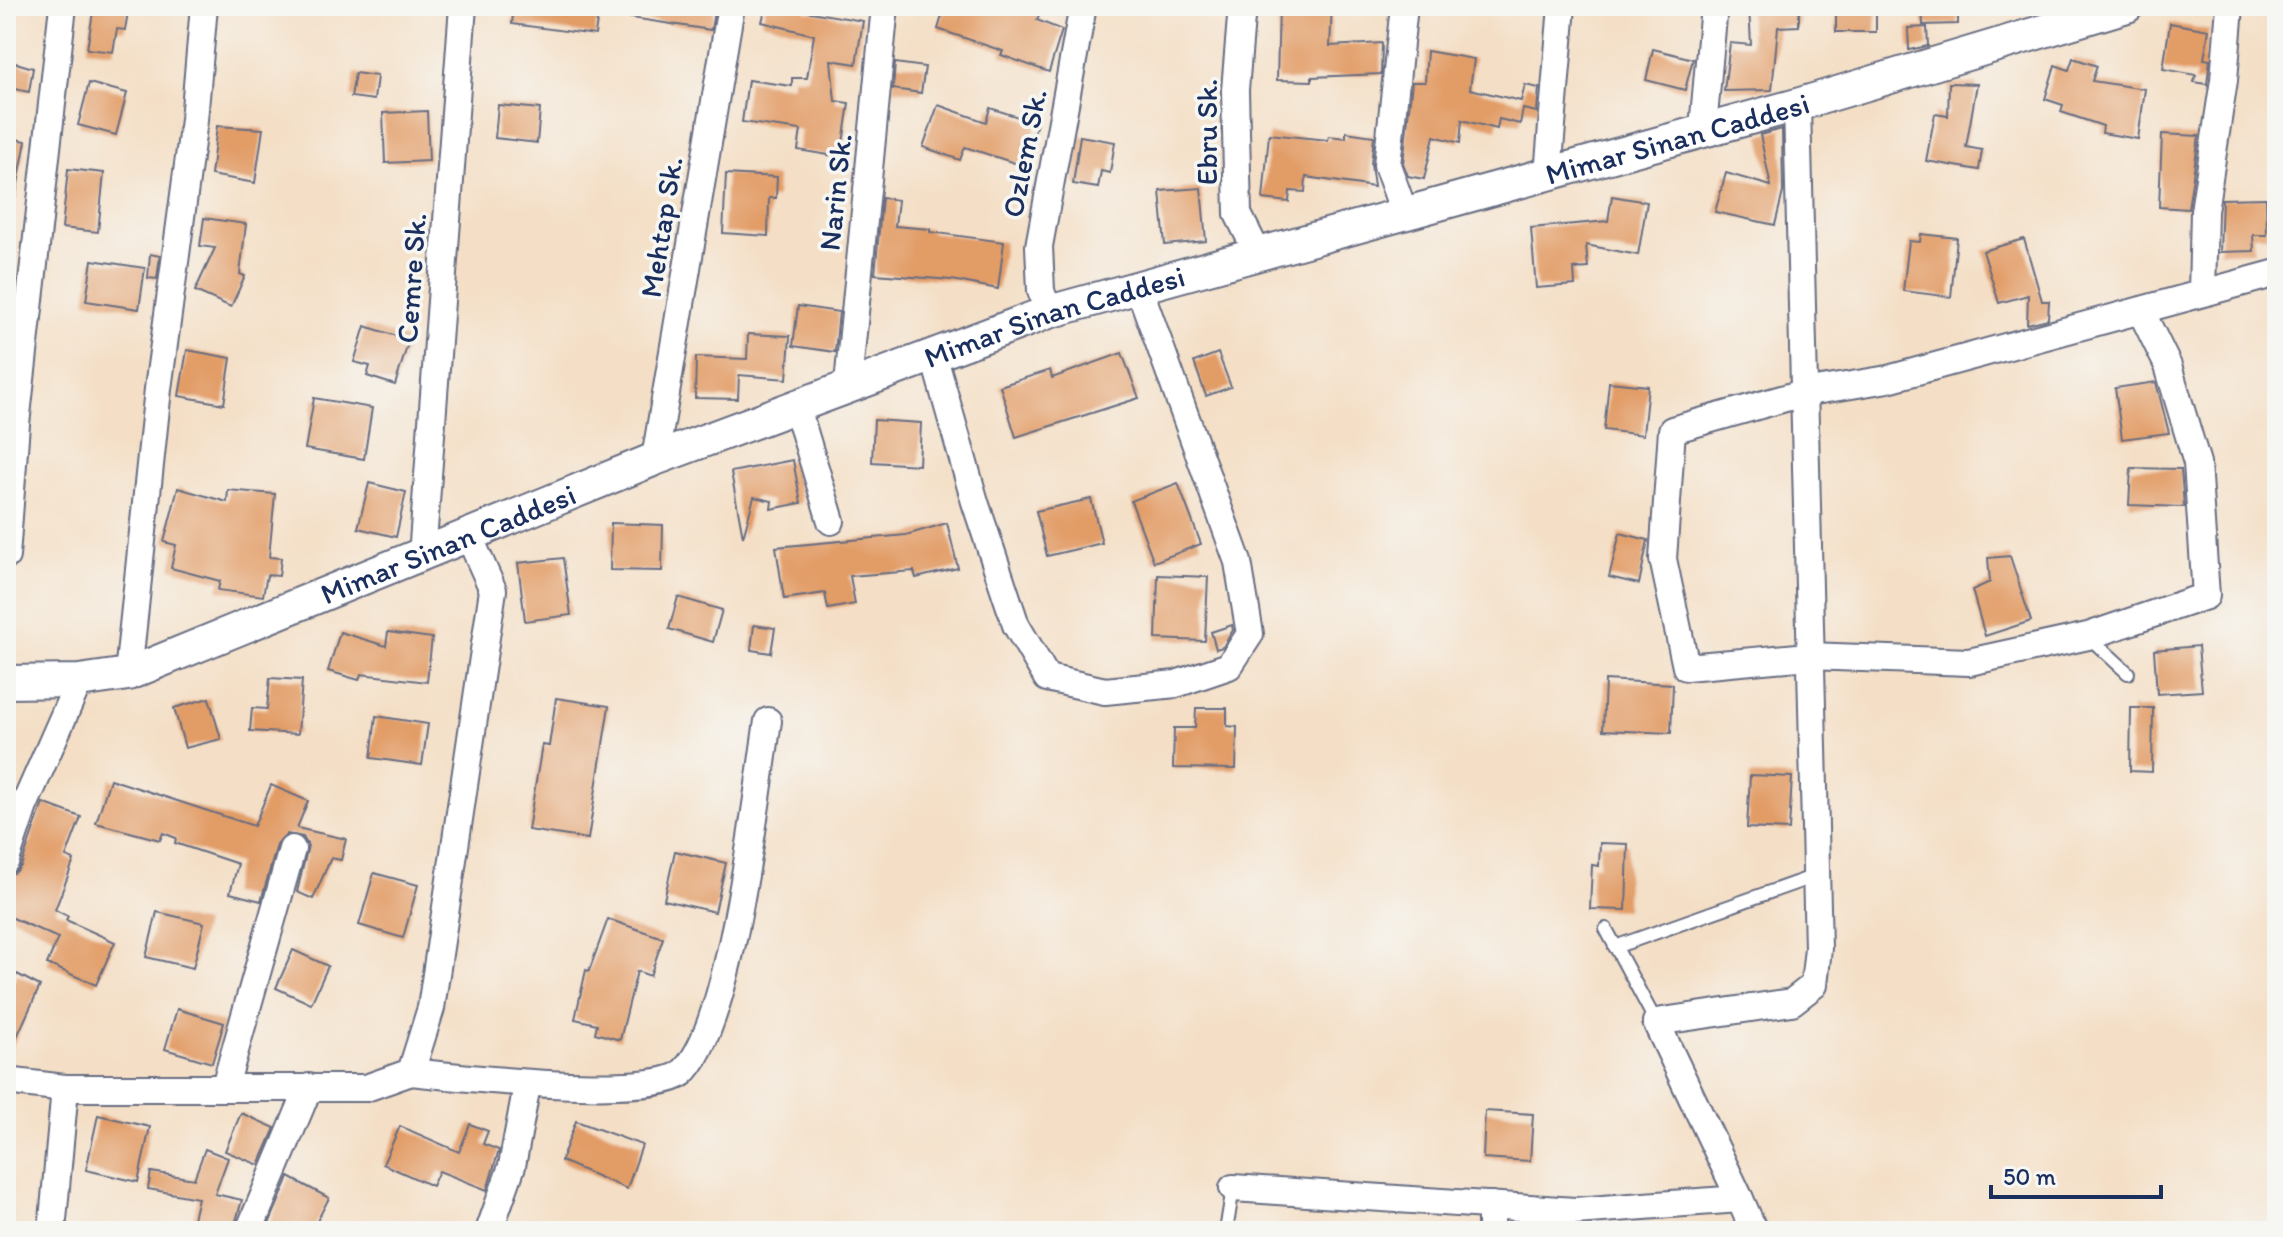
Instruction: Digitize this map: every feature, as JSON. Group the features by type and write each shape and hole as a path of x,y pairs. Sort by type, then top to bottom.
{"street":[{"path":"6,556 16,424 63,6"},
{"path":"128,674 158,389 194,120 204,6"},
{"name":"Cemre Sk.","path":"422,556 463,6"},
{"name":"Mehtap Sk.","path":"655,459 731,6"},
{"name":"Narin Sk.","path":"848,384 885,6"},
{"name":"Ozlem Sk.","path":"1049,312 1041,291 1039,246 1083,6"},
{"name":"Ebru Sk.","path":"1242,6 1235,90 1238,214 1258,254"},
{"path":"1404,6 1387,165 1405,215"},
{"path":"1548,174 1562,6"},
{"path":"1703,128 1714,6"},
{"name":"Mimar Sinan Caddesi","path":"6,682 79,681 128,674 655,459 797,408 848,384 1049,312 1138,285 1405,215 1703,128 1797,105 2127,6"},
{"path":"2202,293 2204,211 2224,80 2230,6"},
{"path":"1754,1231 1656,1022 1792,1002 1814,985 1818,948 1797,105"},
{"path":"2141,311 2168,366 2197,463 2206,596 2088,636 1969,662 1809,656 1686,667 1663,559 1672,430 1803,393 1888,379 2277,273"},
{"path":"933,354 975,502 1016,625 1047,678 1105,691 1176,684 1229,666 1250,634 1238,562 1138,285"},
{"path":"797,408 831,521"},
{"path":"411,1072 431,1008 493,590 469,536"},
{"path":"6,860 35,780 79,681"},
{"path":"6,1081 65,1088 366,1088 411,1072 527,1085 651,1083 681,1074 700,1050 732,948 768,721"},
{"path":"225,1086 292,849"},
{"path":"489,1231 512,1166 527,1085"},
{"path":"249,1231 309,1087"},
{"path":"52,1231 65,1088"},
{"path":"1233,1188 1491,1218 1740,1199"}],"lane":[{"path":"2088,636 2128,673"},
{"path":"1615,947 1815,876"},
{"path":"1606,929 1656,1022"},
{"path":"1226,1231 1233,1188"}],"building":[{"path":"94,6 129,6 125,30 117,29 113,52 87,49"},
{"path":"514,6 599,6 595,35 512,24"},
{"path":"626,6 715,6 711,30 625,17"},
{"path":"766,6 806,6 805,11 863,21 856,64 831,60 835,101 849,103 841,157 798,150 801,130 742,122 748,80 792,86 792,78 807,78 814,35 762,22"},
{"path":"945,6 1015,6 1039,15 1037,20 1062,30 1049,72 1001,55 1003,51 938,29"},
{"path":"1279,6 1332,6 1330,46 1382,43 1381,74 1312,77 1312,81 1277,80"},
{"path":"1749,6 1799,6 1799,26 1778,27 1772,90 1724,91 1730,43 1751,45"},
{"path":"1836,6 1876,6 1876,32 1836,32"},
{"path":"1922,6 1958,6 1958,24 1923,25"},
{"path":"2170,23 2209,30 2204,59 2210,60 2207,84 2194,82 2196,75 2163,69"},
{"path":"1927,27 1928,46 1909,50 1908,28"},
{"path":"1653,49 1693,59 1685,90 1646,80"},
{"path":"1427,51 1474,59 1470,89 1521,101 1525,85 1539,88 1537,112 1523,109 1520,124 1499,119 1497,129 1462,120 1460,143 1434,136 1424,179 1408,176 1403,163 1412,82 1425,82"},
{"path":"2073,58 2097,66 2092,81 2145,89 2138,139 2102,133 2103,126 2061,112 2063,105 2045,99 2055,65 2069,70"},
{"path":"6,60 33,68 29,92 6,87"},
{"path":"895,63 925,67 921,93 893,89"},
{"path":"355,73 377,76 374,100 351,97"},
{"path":"89,83 127,93 116,135 78,125"},
{"path":"1949,83 1977,84 1966,147 1982,150 1979,170 1926,161 1935,114 1948,116"},
{"path":"498,105 540,109 537,143 495,138"},
{"path":"938,105 986,122 990,108 1037,123 1024,166 965,147 960,160 923,147"},
{"path":"427,111 429,161 385,163 383,113"},
{"path":"217,126 263,129 255,183 211,175"},
{"path":"1782,129 1783,192 1775,225 1715,212 1726,173 1771,186 1760,135"},
{"path":"1346,132 1374,136 1371,164 1374,187 1306,177 1305,192 1290,191 1289,202 1263,199 1269,134 1328,140 1329,136 1346,138"},
{"path":"2162,134 2199,136 2188,209 2159,207"},
{"path":"1080,136 1115,142 1110,173 1101,171 1098,188 1073,184"},
{"path":"6,137 26,141 15,199 6,198"},
{"path":"68,169 104,173 98,232 62,228"},
{"path":"726,174 777,177 776,198 769,198 768,236 723,233"},
{"path":"1201,188 1206,241 1165,245 1160,191"},
{"path":"1612,196 1647,202 1638,255 1586,245 1588,268 1574,269 1575,285 1536,288 1531,228 1608,221"},
{"path":"882,198 898,200 895,226 1004,242 998,289 952,280 875,274"},
{"path":"2266,198 2267,235 2253,235 2254,251 2220,252 2222,199"},
{"path":"204,218 246,224 240,274 245,276 231,307 195,291 215,248 200,246"},
{"path":"1921,234 1957,238 1951,297 1903,291 1909,241 1920,242"},
{"path":"2024,239 2042,301 2049,301 2048,319 2027,324 2028,295 1999,303 1983,251"},
{"path":"150,254 160,256 157,279 148,278"},
{"path":"92,260 145,268 139,309 86,301"},
{"path":"798,306 839,312 835,352 793,346"},
{"path":"365,326 409,340 395,385 367,376 370,366 354,362"},
{"path":"748,334 790,336 787,379 739,375 738,399 695,398 696,357 747,359"},
{"path":"187,350 231,358 224,404 179,396"},
{"path":"1122,353 1139,398 1016,437 1000,386 1050,370 1052,378"},
{"path":"1218,353 1231,387 1206,396 1194,362"},
{"path":"1609,382 1648,386 1643,435 1604,430"},
{"path":"2156,382 2169,433 2122,439 2115,388"},
{"path":"314,398 372,408 364,459 305,449"},
{"path":"874,420 921,423 919,465 872,462"},
{"path":"793,460 801,503 771,509 772,501 754,497 743,537 731,472"},
{"path":"2131,468 2181,469 2184,507 2129,505"},
{"path":"369,483 406,492 396,537 358,528"},
{"path":"1178,483 1201,544 1154,562 1131,501"},
{"path":"178,488 227,502 228,490 275,494 269,557 281,558 279,576 267,575 263,596 218,590 220,581 171,568 176,545 164,542"},
{"path":"1091,499 1102,543 1047,556 1036,511"},
{"path":"611,523 663,525 662,571 610,570"},
{"path":"947,523 958,568 916,578 914,571 850,576 855,604 828,609 825,593 784,599 776,547 906,535"},
{"path":"1620,533 1648,540 1639,584 1609,577"},
{"path":"2010,556 2031,621 1985,636 1972,590 1990,582 1988,558"},
{"path":"563,558 571,615 525,621 518,563"},
{"path":"1158,575 1208,577 1205,641 1156,639"},
{"path":"678,597 722,610 713,642 669,629"},
{"path":"754,625 775,628 771,653 751,650"},
{"path":"1232,625 1233,630 1223,647 1216,649 1211,632"},
{"path":"340,632 386,646 388,632 432,638 427,682 361,674 359,680 328,671"},
{"path":"2198,646 2202,691 2157,694 2154,650"},
{"path":"270,678 302,680 298,734 250,731 252,708 267,709"},
{"path":"1605,680 1673,684 1671,733 1603,730"},
{"path":"209,698 221,739 185,748 174,708"},
{"path":"556,698 609,706 588,839 528,830 542,745 549,746"},
{"path":"1196,708 1227,708 1227,726 1237,727 1236,769 1173,768 1174,728 1195,728"},
{"path":"2131,708 2153,708 2152,772 2130,771"},
{"path":"376,716 428,724 422,765 371,758"},
{"path":"1750,775 1792,777 1789,830 1747,828"},
{"path":"110,779 254,826 271,785 308,801 297,828 346,839 341,860 331,858 313,899 297,892 308,846 303,837 287,834 277,845 261,901 230,893 238,864 175,843 176,838 163,833 160,840 96,823"},
{"path":"43,803 81,817 66,857 74,860 55,910 68,916 66,920 115,942 96,985 47,964 58,938 6,915 6,876 21,866"},
{"path":"1600,843 1628,844 1626,910 1590,909 1592,865 1599,866"},
{"path":"675,851 726,863 715,912 664,900"},
{"path":"374,873 418,885 403,938 359,925"},
{"path":"157,912 204,923 193,968 146,957"},
{"path":"608,919 663,938 650,976 637,971 620,1040 595,1033 597,1024 575,1019 586,970 589,971"},
{"path":"293,950 328,966 311,1004 276,988"},
{"path":"17,974 40,986 6,1061 6,980 12,983"},
{"path":"177,1009 224,1023 212,1063 165,1049"},
{"path":"1485,1111 1533,1114 1530,1161 1483,1158"},
{"path":"241,1113 275,1128 259,1165 225,1151"},
{"path":"98,1115 150,1127 138,1182 86,1170"},
{"path":"576,1121 642,1145 627,1189 561,1161"},
{"path":"470,1124 488,1131 483,1144 499,1150 487,1190 439,1171 432,1186 383,1164 400,1126 459,1152"},
{"path":"205,1149 228,1158 215,1194 242,1200 233,1231 196,1231 198,1224 192,1223 198,1198 148,1189 151,1172 194,1179"},
{"path":"289,1177 329,1198 312,1231 266,1231"}]}
